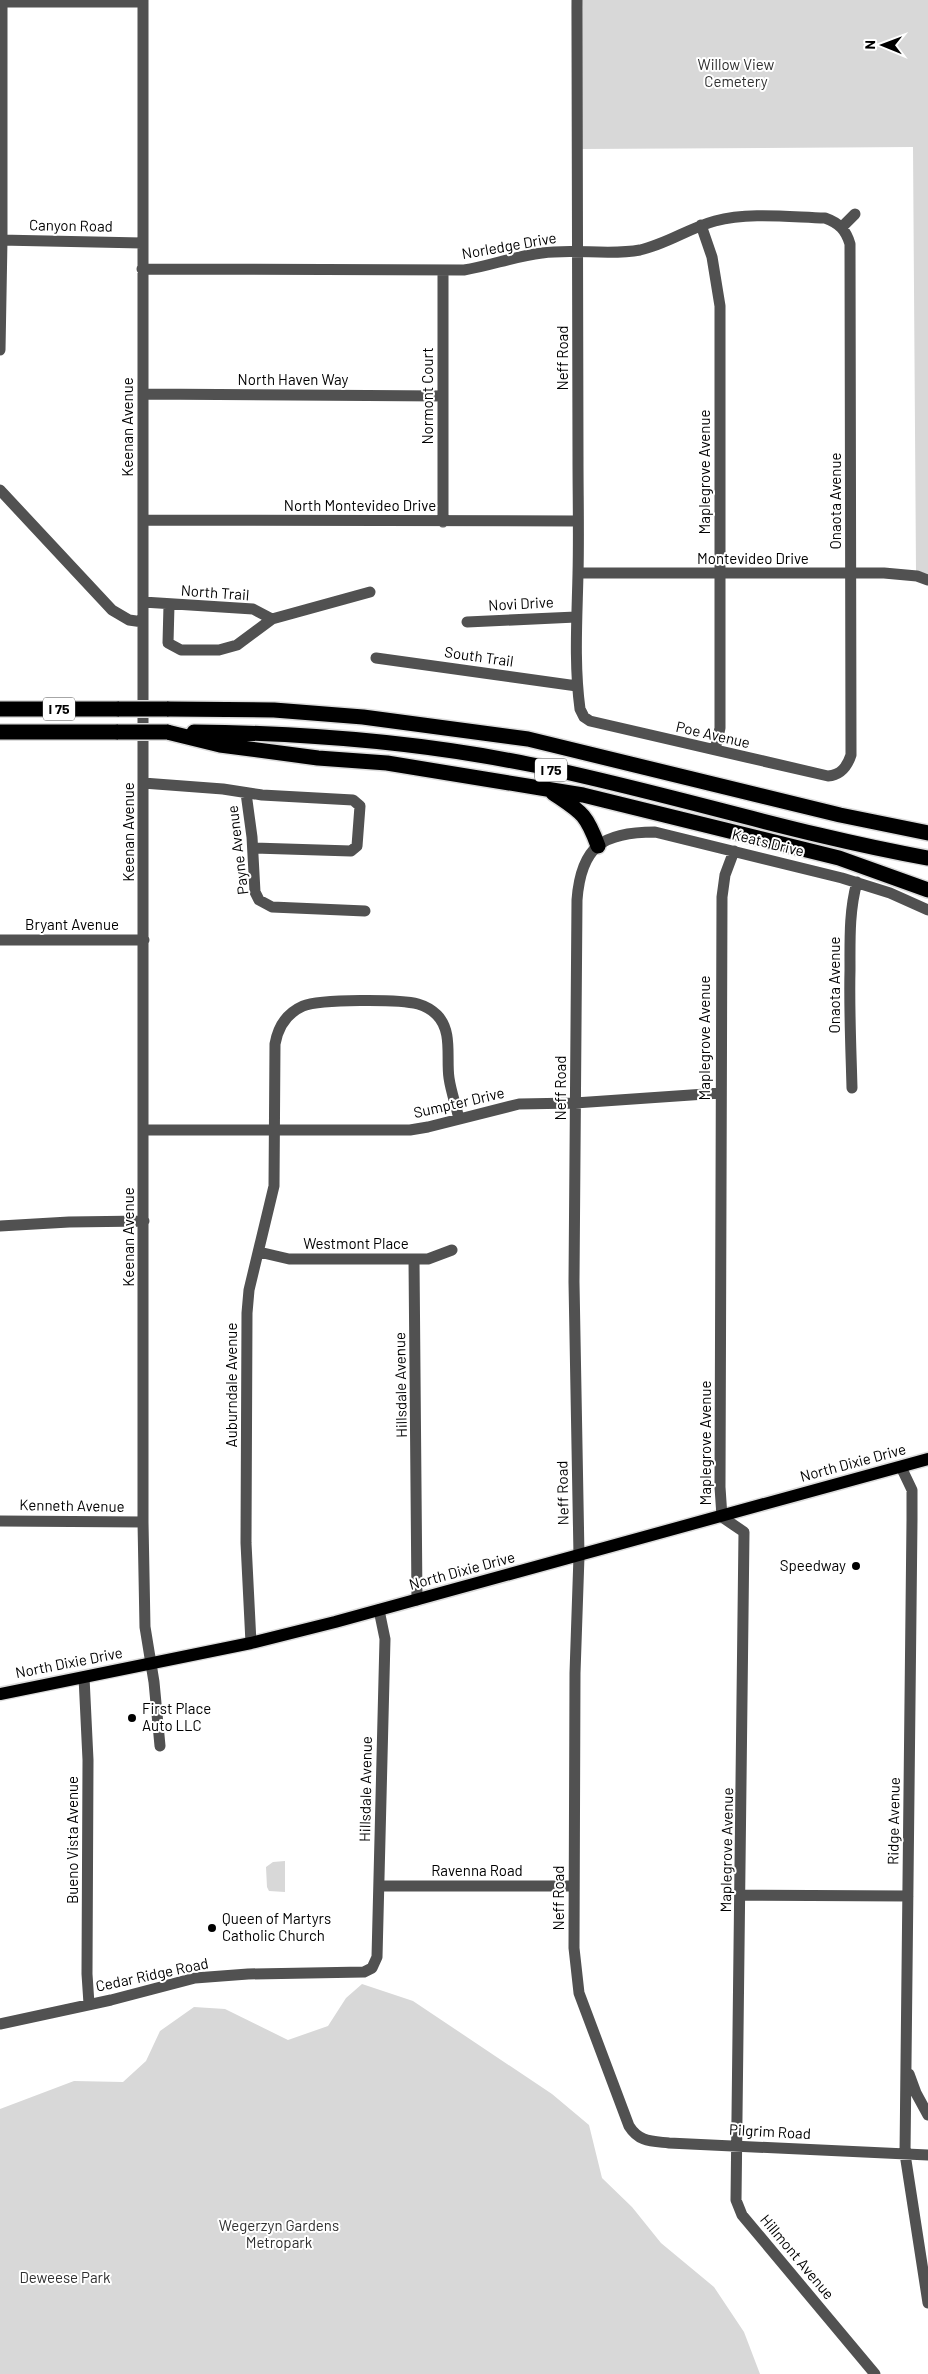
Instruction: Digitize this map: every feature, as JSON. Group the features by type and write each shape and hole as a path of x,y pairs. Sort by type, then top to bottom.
{"highway":[{"name":"I 75","path":"0,709 274,710 412,722 528,739 840,815 928,833"},
{"name":"I 75","path":"0,732 229,732 361,740 462,752 599,780 843,841 928,858"},
{"path":"167,732 220,745 318,758 387,763 584,796 839,858 928,890"},
{"path":"548,789 579,810 589,822 598,846"}],"main road":[{"name":"North Dixie Drive","path":"0,1694 251,1643 579,1556 928,1459"}],"street":[{"name":"Neff Road","path":"577,0 578,573 576,617 577,686 582,714"},
{"path":"0,350 1,1 143,1"},
{"name":"Keenan Avenue","path":"143,1 145,1130 143,1522 144,1616 160,1746"},
{"path":"842,228 855,214"},
{"name":"Norledge Drive","path":"142,269 443,270 487,267 542,252 641,250 701,225 734,217 825,218 842,228"},
{"name":"Maplegrove Avenue","path":"701,225 712,257 720,306 720,728 715,750"},
{"name":"Onaota Avenue","path":"840,773 848,763 850,755 852,573 850,244 842,228"},
{"name":"Canyon Road","path":"1,240 142,243"},
{"name":"Normont Court","path":"443,270 443,522"},
{"name":"North Haven Way","path":"143,394 443,396"},
{"path":"0,490 112,610 129,620 143,622"},
{"name":"North Montevideo Drive","path":"143,520 578,521"},
{"name":"Montevideo Drive","path":"578,573 852,573 902,575 928,580"},
{"path":"169,604 168,643 181,650 219,650 237,644 272,619 370,592"},
{"name":"North Trail","path":"143,602 253,609 272,619"},
{"name":"Novi Drive","path":"467,622 576,617"},
{"name":"South Trail","path":"376,658 577,686"},
{"name":"Poe Avenue","path":"582,714 590,722 828,776 840,773"},
{"name":"Payne Avenue","path":"143,783 223,789 246,793 253,848 255,892 259,900 264,904 308,910 365,911"},
{"path":"246,793 353,800 360,806 358,846 350,851 253,848"},
{"name":"Keats Drive","path":"598,846 609,839 624,834 656,832 857,882 890,893 928,910"},
{"name":"Neff Road","path":"598,846 584,862 578,880 574,1282 579,1556 575,1674 575,1956 579,1993 616,2085 629,2126 635,2135"},
{"name":"Maplegrove Avenue","path":"734,850 725,875 722,897 720,1093 722,1517 744,1532 737,2145"},
{"name":"Onaota Avenue","path":"852,1088 849,1011 851,918 857,882"},
{"name":"Bryant Avenue","path":"0,940 144,940"},
{"name":"Auburndale Avenue","path":"251,1643 246,1543 247,1313 249,1290 274,1186 275,1044 278,1031 287,1017 296,1010 312,1003 409,1002 429,1009 444,1024 447,1034 449,1080 459,1119"},
{"name":"Sumpter Drive","path":"145,1130 410,1130 519,1104 576,1103 720,1093"},
{"path":"0,1226 69,1222 144,1221"},
{"name":"Westmont Place","path":"259,1252 289,1259 414,1259 428,1258 452,1250"},
{"name":"Hillsdale Avenue","path":"414,1259 417,1600"},
{"name":"Ridge Avenue","path":"901,1467 912,1490 907,2057 904,2154 928,2303"},
{"name":"Kenneth Avenue","path":"0,1521 143,1522"},
{"name":"Hillsdale Avenue","path":"372,1968 377,1957 380,1886 385,1639 379,1610"},
{"name":"Bueno Vista Avenue","path":"84,1677 88,1751 87,1974 89,2004"},
{"name":"Ravenna Road","path":"380,1886 574,1886"},
{"path":"741,1895 908,1896"},
{"name":"Cedar Ridge Road","path":"0,2024 196,1978 364,1972 372,1968"},
{"path":"907,2057 914,2088 928,2116"},
{"name":"Pilgrim Road","path":"635,2135 640,2139 655,2142 904,2154"},
{"name":"Hillmont Avenue","path":"737,2145 736,2200 738,2209 875,2374"},
{"path":"904,2154 928,2155"}],"green space":[{"name":"Willow View Cemetery","path":"581,0 928,0 928,574 916,571 913,147 582,149"},
{"path":"285,1861 285,1892 269,1891 266,1867 273,1862"},
{"path":"362,1984 413,2001 552,2094 589,2125 602,2178 632,2207 661,2243 714,2287 744,2332 760,2374 0,2374 0,2109 74,2081 123,2082 146,2061 160,2031 194,2007 225,2009 288,2040 328,2026 346,1998"}],"place":[{"name":"Speedway","path":"856,1566"},
{"name":"First Place Auto LLC","path":"132,1718"},
{"name":"Queen of Martyrs Catholic Church","path":"212,1928"}],"park label":[{"name":"Wegerzyn Gardens Metropark","path":"279,2234"},
{"name":"Deweese Park","path":"65,2278"}]}
